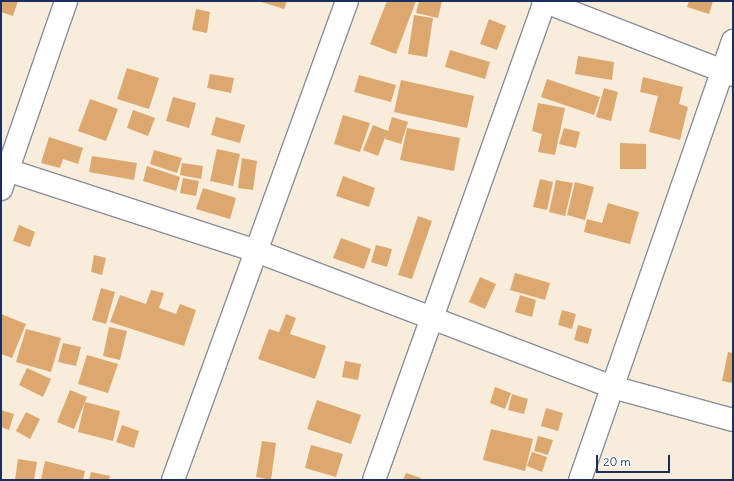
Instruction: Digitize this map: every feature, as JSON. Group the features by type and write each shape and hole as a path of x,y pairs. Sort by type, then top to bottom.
{"street":[{"path":"66,1 3,176 256,251 612,387 733,420"},
{"path":"173,480 347,1"},
{"path":"374,480 544,1 728,73"},
{"path":"580,480 612,387 728,73 733,41"}],"building":[{"path":"1,1 18,1 13,16 1,12"},
{"path":"258,1 287,1 284,9"},
{"path":"387,1 416,1 396,54 370,44"},
{"path":"419,1 442,1 438,18 416,13"},
{"path":"689,1 713,1 709,14 687,7"},
{"path":"196,9 210,12 207,33 192,30"},
{"path":"414,15 433,18 427,57 408,54"},
{"path":"489,19 506,26 497,50 480,44"},
{"path":"450,50 490,62 485,79 445,67"},
{"path":"578,56 614,62 612,80 575,74"},
{"path":"127,68 159,78 149,109 117,99"},
{"path":"210,74 234,78 231,93 207,88"},
{"path":"359,75 396,85 391,102 354,92"},
{"path":"643,77 683,87 679,104 688,107 680,140 649,132 658,96 640,92"},
{"path":"547,79 600,97 594,115 541,97"},
{"path":"401,80 474,96 467,128 394,112"},
{"path":"604,88 618,92 611,121 596,117"},
{"path":"173,97 196,103 189,128 166,121"},
{"path":"90,99 118,109 106,141 78,131"},
{"path":"538,103 565,108 555,155 538,152 542,134 532,131"},
{"path":"133,110 155,118 148,136 127,128"},
{"path":"343,115 370,123 360,152 334,144"},
{"path":"216,117 245,125 240,143 211,135"},
{"path":"392,117 408,122 401,144 385,139 386,135 378,156 363,150 373,125 388,131"},
{"path":"407,128 460,138 454,171 400,160"},
{"path":"564,128 580,132 576,148 559,144"},
{"path":"49,137 83,148 78,164 63,159 60,168 41,163"},
{"path":"620,143 646,144 646,169 620,169"},
{"path":"217,149 240,154 233,186 210,181"},
{"path":"154,150 182,158 177,173 150,164"},
{"path":"92,156 137,163 134,180 89,172"},
{"path":"242,158 257,161 253,190 238,188"},
{"path":"182,163 203,166 201,179 180,175"},
{"path":"147,166 180,177 176,191 143,181"},
{"path":"343,176 375,188 369,207 336,196"},
{"path":"183,178 199,181 196,196 180,193"},
{"path":"540,179 553,182 547,210 533,207"},
{"path":"556,180 573,183 565,216 549,212"},
{"path":"575,182 594,187 585,220 567,215"},
{"path":"203,188 236,198 230,219 196,209"},
{"path":"608,203 639,212 630,244 584,232 587,219 602,223"},
{"path":"418,216 432,221 412,279 398,275"},
{"path":"19,225 35,232 30,247 13,241"},
{"path":"341,238 371,249 364,269 333,258"},
{"path":"376,245 392,249 387,267 371,262"},
{"path":"94,255 106,258 102,275 91,272"},
{"path":"515,273 550,283 545,300 510,290"},
{"path":"480,277 496,284 485,309 469,302"},
{"path":"101,288 115,292 106,324 92,320"},
{"path":"151,290 164,293 159,308 176,314 180,304 196,310 184,346 110,322 120,295 146,304"},
{"path":"520,295 536,300 532,317 515,312"},
{"path":"562,310 576,314 572,329 558,325"},
{"path":"1,314 26,324 12,358 1,354"},
{"path":"286,314 296,318 290,334 326,346 315,379 258,359 269,329 279,332"},
{"path":"578,325 592,329 588,344 574,340"},
{"path":"109,327 127,331 120,360 103,356"},
{"path":"26,329 61,338 51,372 16,362"},
{"path":"63,343 81,347 76,366 58,362"},
{"path":"728,352 733,353 733,383 722,381"},
{"path":"87,355 118,364 108,393 78,384"},
{"path":"345,361 361,364 358,380 342,377"},
{"path":"27,368 51,379 43,397 19,385"},
{"path":"495,387 511,393 505,409 490,403"},
{"path":"70,390 87,397 74,429 57,422"},
{"path":"512,394 528,399 524,414 508,410"},
{"path":"317,400 361,415 351,444 307,429"},
{"path":"85,402 120,411 113,441 78,432"},
{"path":"546,408 563,413 558,431 541,426"},
{"path":"1,410 14,414 9,430 1,427"},
{"path":"26,412 40,419 30,439 16,431"},
{"path":"122,425 139,431 134,448 116,442"},
{"path":"491,429 533,439 525,471 483,460"},
{"path":"538,436 553,440 548,455 534,451"},
{"path":"262,441 276,443 271,480 256,477"},
{"path":"311,445 343,454 336,477 305,468"},
{"path":"532,452 547,457 542,472 527,466"},
{"path":"18,459 37,462 34,480 15,480"},
{"path":"45,461 85,471 83,480 41,480"},
{"path":"91,472 110,476 109,480 89,480"},
{"path":"406,473 421,478 420,480 403,480"}]}
